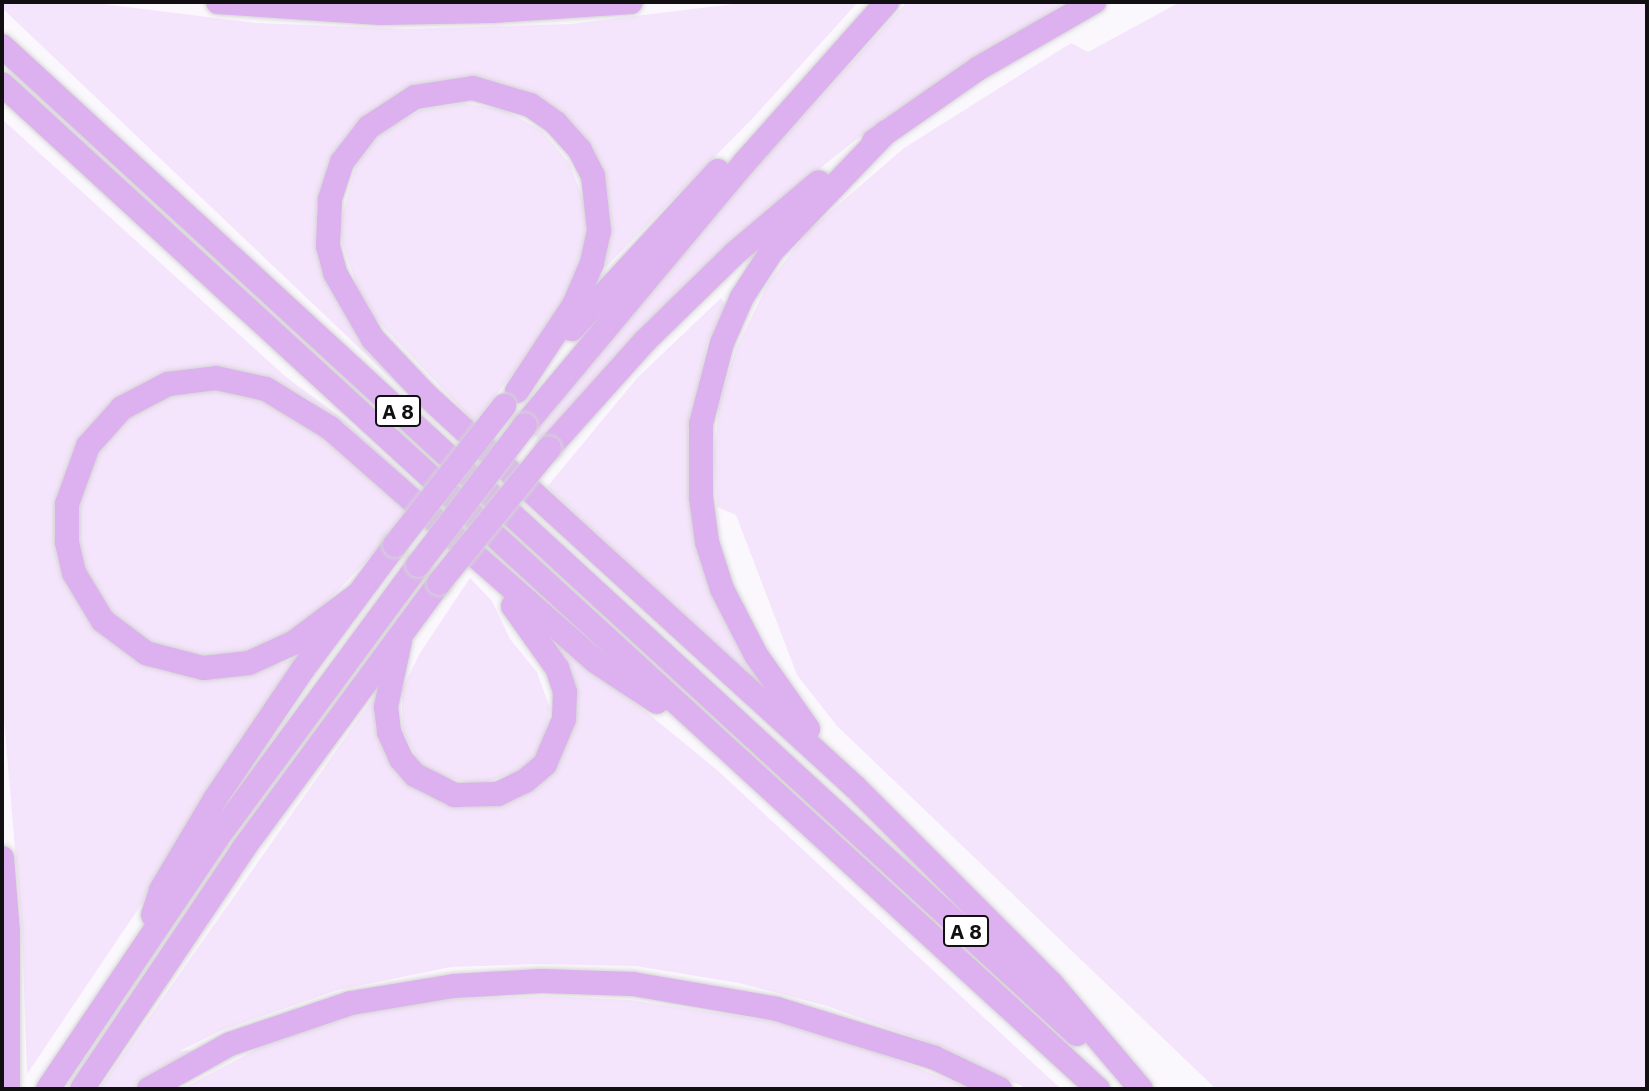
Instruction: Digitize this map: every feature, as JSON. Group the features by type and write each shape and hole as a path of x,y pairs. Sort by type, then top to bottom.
{"highway":[{"path":"218,2 380,13 631,2"},
{"path":"48,1089 143,946 292,732 525,425 830,65 887,2"},
{"path":"82,1089 243,849 401,633 549,449 645,341 734,254 800,196 979,68 1094,2"},
{"name":"A 8","path":"2,46 1139,1089"},
{"path":"143,946 161,890 215,799 395,545 511,398 619,273 748,140 830,65"},
{"name":"A 8","path":"2,84 1098,1089"},
{"path":"511,398 574,305 592,263 599,231 593,176 580,150 556,122 530,105 473,88 415,97 369,127 335,179 327,217 328,246 355,313 425,394 855,787 1051,982 1139,1089"},
{"path":"855,787 772,681 732,611 707,542 699,457 709,381 742,297 772,251 886,132"},
{"path":"358,595 293,643 249,663 203,668 146,653 103,621 74,573 67,542 67,504 88,446 122,408 168,384 216,378 253,384 298,404 330,428 494,575 595,661 718,742"},
{"path":"401,633 386,717 394,746 408,768 442,790 471,797 498,794 525,781 545,764 559,739 565,692 547,649 494,575"},
{"path":"2,858 8,933 8,1089"},
{"path":"149,1089 230,1044 351,1003 454,986 541,981 633,984 777,1009 934,1058 1000,1089"}],"shaded area":[{"path":"2,2 87,2 257,23 409,29 570,24 750,2 858,2 753,118 605,268 608,233 601,174 497,85 365,121 322,253 462,438 459,443 2,8"},
{"path":"907,2 1066,2 871,128 795,188 634,337 540,440 533,434 704,225"},
{"path":"1180,2 1647,2 1647,1089 1216,1089 837,726 797,675 736,515 717,507 714,453 719,405 736,349 768,283 809,230 904,148 1071,43 1088,52"},
{"path":"463,103 505,110 542,131 570,164 585,204 586,247 572,287 549,329 474,422 375,318 357,286 342,243 341,220 356,165 383,131 421,110"},
{"path":"2,119 286,377 346,421 422,491 419,495 310,400 286,387 214,368 80,441 59,492 70,588 107,638 142,663 197,678 255,672 298,657 153,887 27,1074 22,932 2,696"},
{"path":"721,298 727,308 708,340 688,431 694,527 778,702 547,487 637,378"},
{"path":"205,388 258,396 312,425 406,510 387,540 312,617 259,650 210,658 153,646 103,605 79,555 76,512 89,464 119,424 158,399"},
{"path":"470,578 492,601 510,639 537,672 550,708 544,743 532,759 516,772 480,784 443,777 421,766 403,731 402,712 402,689 420,653"},
{"path":"559,641 716,769 1061,1089 1028,1089 941,1047 827,1006 739,983 635,966 537,964 451,967 338,990 220,1031 180,1051 197,1050 131,1089 99,1089 380,688 380,726 450,801 560,758 571,730 555,648"},
{"path":"547,996 631,1000 777,1022 838,1037 972,1089 181,1089 267,1044 356,1014 453,999"}]}
